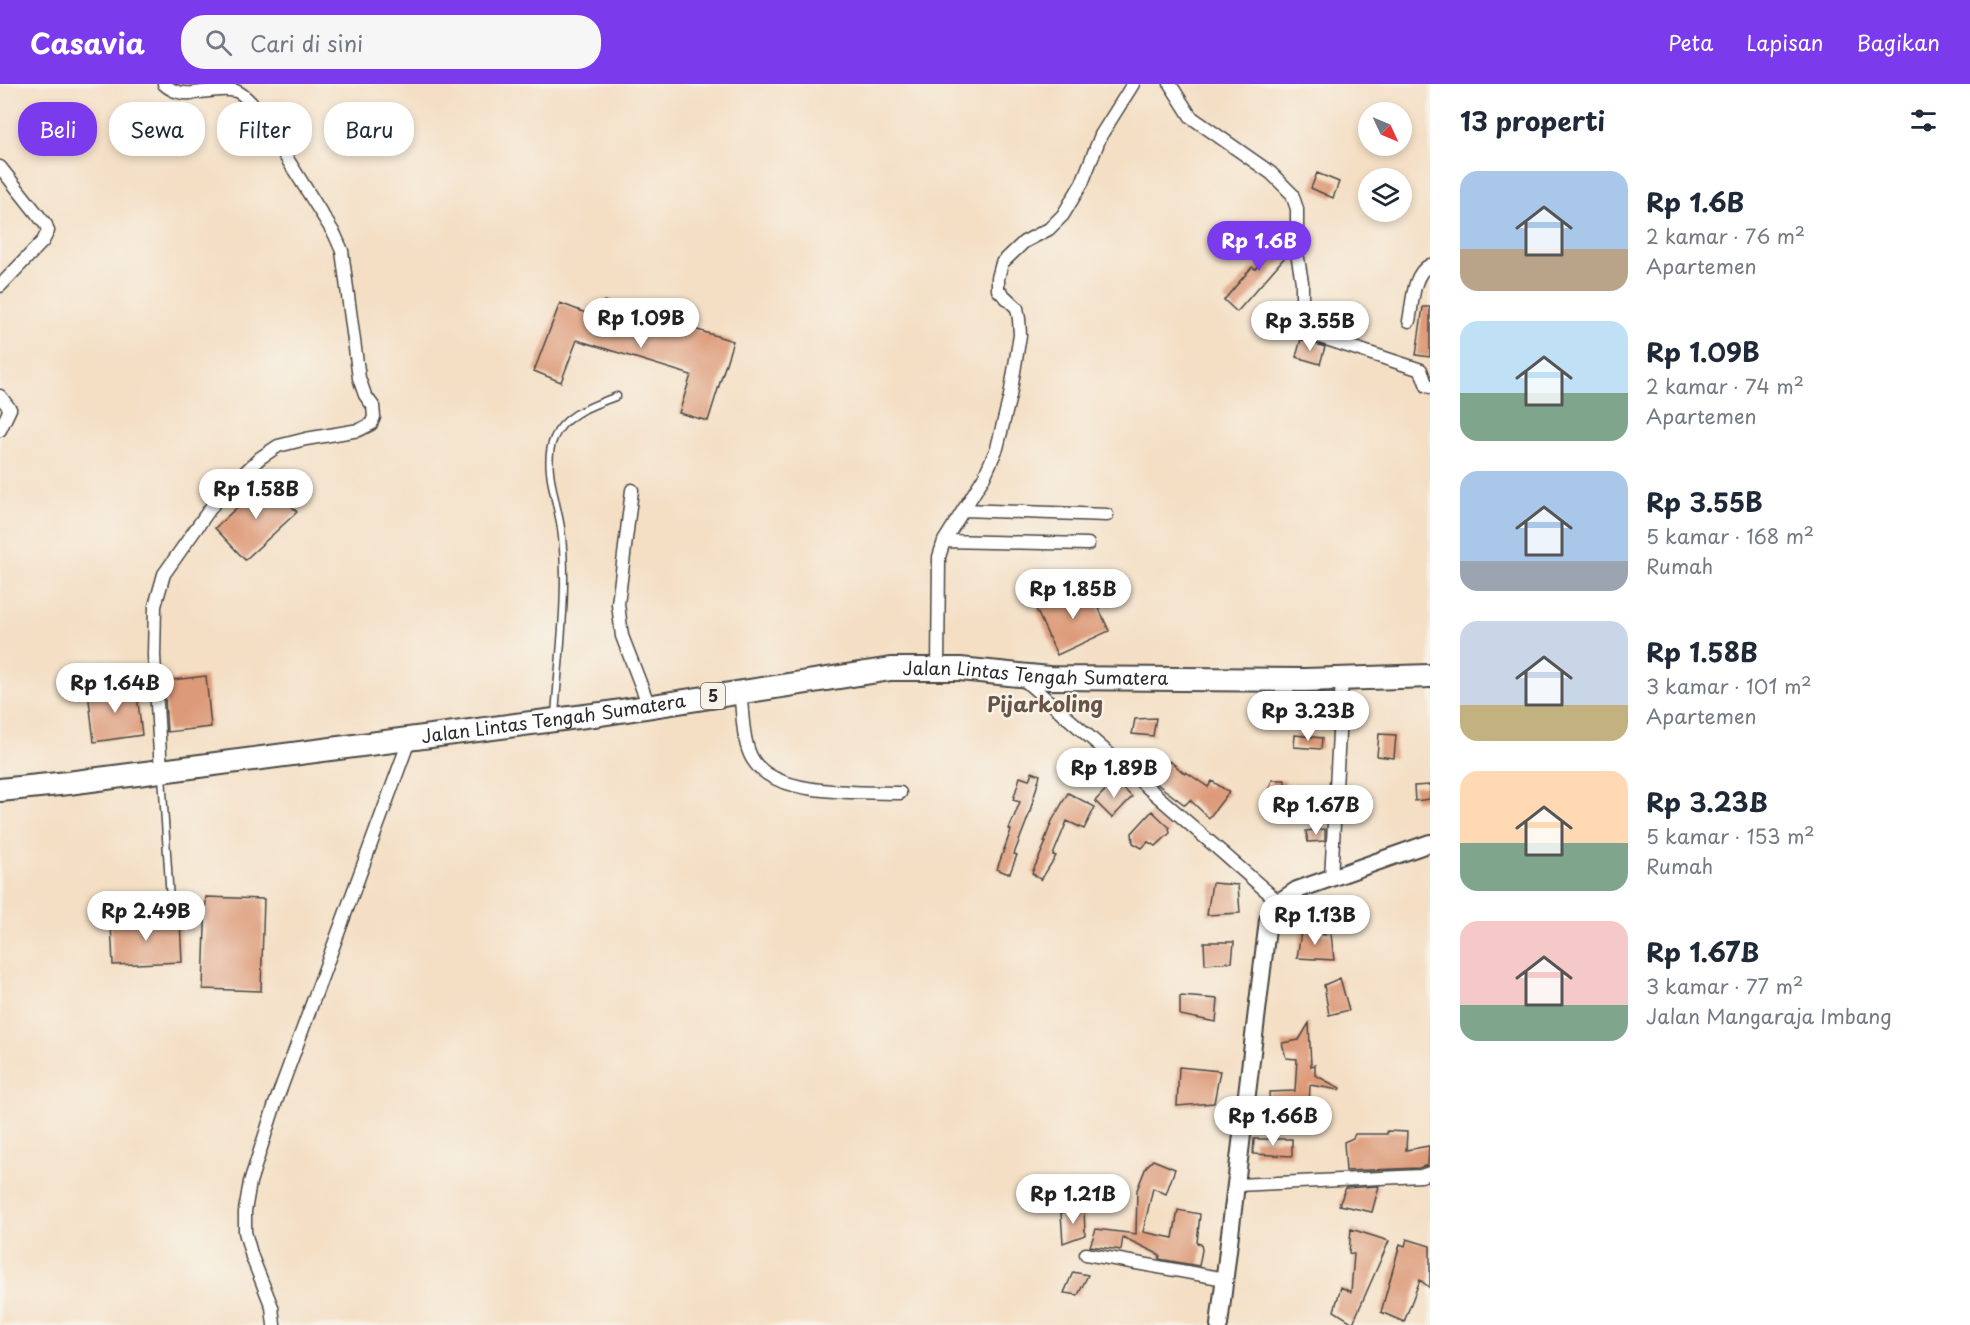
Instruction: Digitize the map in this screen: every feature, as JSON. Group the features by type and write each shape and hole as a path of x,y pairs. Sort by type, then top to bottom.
{"highway":[{"name":"Jalan Lintas Tengah Sumatera","path":"0,790 555,720 891,669 960,669 1049,678 1342,679 1430,676"}],"street":[{"path":"161,770 154,656 155,606 164,574 217,499 260,458 278,446 359,430 371,424 374,417 373,406 359,378 342,251 254,106 239,88 178,93 164,84"},
{"path":"938,669 939,557 944,541 984,477 997,448 1010,396 1020,335 1017,308 998,290 1002,263 1024,242 1048,229 1063,215 1082,183 1101,135 1133,84"},
{"path":"1170,84 1191,117 1270,173 1292,194 1296,209 1297,253 1302,282 1302,331 1421,370 1427,386 1430,387"},
{"path":"0,167 48,231 43,241 0,286"},
{"path":"1409,321 1418,277 1430,265"},
{"path":"0,396 10,409 0,430"},
{"path":"632,490 618,604 622,636 649,706"},
{"path":"963,510 1107,515"},
{"path":"944,541 1088,544"},
{"path":"1018,675 1279,902"},
{"path":"1331,878 1342,679"},
{"path":"740,692 747,748 753,761 766,773 786,783 828,791 900,793"},
{"path":"274,1325 272,1307 252,1257 246,1232 245,1211 250,1182 274,1107 410,738"},
{"path":"1219,1325 1269,920 1279,902 1297,890 1430,843"},
{"path":"1237,1185 1421,1176 1430,1173"},
{"path":"1086,1254 1225,1280"}],"lane":[{"path":"555,720 564,588 561,530 548,454 560,426 575,414 617,396"},
{"path":"161,770 170,900"}],"building":[{"path":"1317,173 1339,182 1333,198 1311,188"},
{"path":"1276,223 1289,225 1282,254 1285,257 1237,312 1224,300 1252,267 1255,269 1283,239 1272,236"},
{"path":"604,301 733,341 708,421 679,413 691,375 577,340 561,382 534,371 560,303 599,318"},
{"path":"1423,307 1430,307 1430,357 1416,355"},
{"path":"1301,339 1325,347 1320,364 1296,357"},
{"path":"267,479 297,512 245,560 215,528"},
{"path":"1089,586 1109,631 1057,655 1036,609"},
{"path":"206,676 211,727 167,732 164,681"},
{"path":"136,686 142,735 94,742 88,692"},
{"path":"1309,693 1333,693 1333,700 1327,700 1327,707 1322,707 1321,710 1308,709"},
{"path":"1156,718 1153,736 1132,734 1135,719"},
{"path":"1379,734 1396,735 1394,758 1377,756"},
{"path":"1295,735 1322,738 1321,749 1294,747"},
{"path":"1170,761 1185,774 1186,772 1208,787 1212,781 1229,792 1209,818 1190,800 1185,805 1153,781"},
{"path":"1032,772 1040,775 1029,815 1014,854 1017,855 1010,873 1006,873 997,869 1020,802 1013,800 1020,777 1029,780"},
{"path":"1115,780 1132,797 1112,818 1095,801"},
{"path":"1272,780 1285,780 1285,795 1269,790"},
{"path":"1430,785 1430,799 1415,801 1414,786"},
{"path":"1289,788 1327,793 1327,808 1291,800"},
{"path":"1068,793 1095,807 1084,829 1067,821 1053,855 1056,856 1041,880 1032,873 1046,842 1044,842 1052,821"},
{"path":"1152,811 1169,827 1170,833 1156,846 1148,842 1142,848 1133,843 1132,833"},
{"path":"1325,829 1325,841 1308,842 1306,831"},
{"path":"1212,883 1238,885 1240,913 1207,915"},
{"path":"206,897 264,899 261,991 203,989"},
{"path":"180,920 182,962 113,965 111,923"},
{"path":"1317,928 1323,935 1331,934 1334,960 1297,958 1301,932"},
{"path":"1204,942 1234,942 1232,962 1205,964"},
{"path":"1340,978 1349,1010 1329,1015 1324,985"},
{"path":"1180,996 1218,999 1216,1022 1180,1015"},
{"path":"1309,1023 1311,1066 1315,1065 1315,1075 1340,1088 1339,1090 1310,1085 1309,1109 1270,1108 1269,1092 1295,1091 1297,1059 1286,1058 1282,1043 1299,1040"},
{"path":"1179,1067 1220,1071 1214,1103 1177,1106"},
{"path":"1387,1131 1407,1132 1406,1150 1429,1146 1428,1165 1419,1168 1346,1171 1344,1142 1353,1138 1355,1134 1387,1134"},
{"path":"1254,1139 1292,1139 1292,1156 1253,1154"},
{"path":"1153,1160 1175,1169 1166,1194 1153,1188 1143,1232 1173,1238 1178,1210 1200,1214 1197,1243 1201,1244 1202,1250 1199,1266 1159,1259 1160,1255 1123,1237 1121,1250 1090,1246 1096,1229 1136,1234 1137,1190 1146,1167"},
{"path":"1379,1186 1372,1212 1339,1205 1346,1188"},
{"path":"1084,1208 1085,1235 1063,1243 1061,1213"},
{"path":"1351,1229 1389,1241 1353,1323 1334,1311 1341,1287 1351,1292 1354,1254 1349,1253"},
{"path":"1407,1239 1430,1246 1430,1288 1420,1280 1404,1322 1381,1312 1400,1244 1405,1246"},
{"path":"1073,1272 1088,1275 1078,1295 1064,1293"}],"district":[{"name":"Pijarkoling","path":"1045,705"}]}
